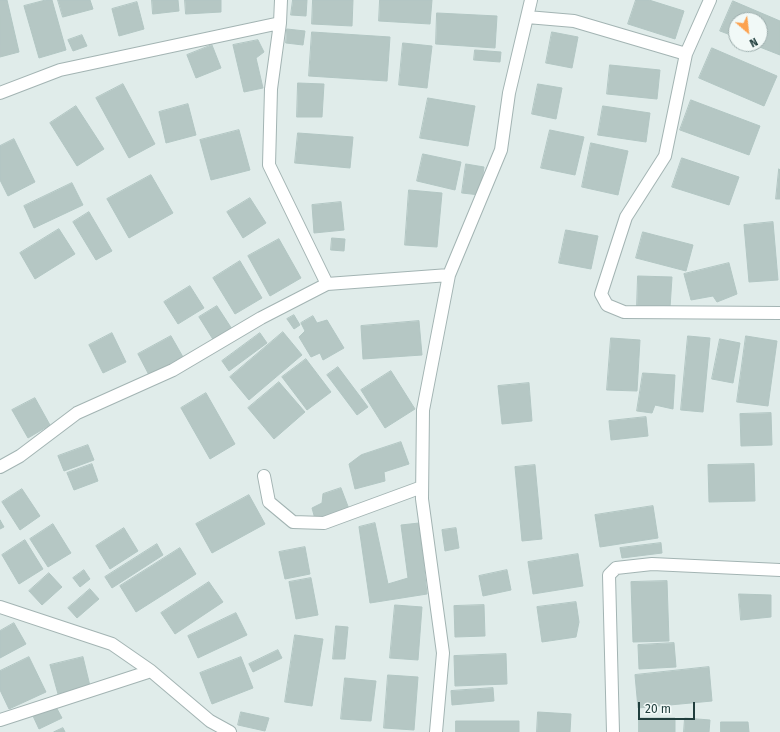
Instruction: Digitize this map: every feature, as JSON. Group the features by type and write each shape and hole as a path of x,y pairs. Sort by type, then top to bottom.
{"street":[{"path":"281,0 280,23 271,89 269,165 327,284"},
{"path":"436,732 443,653 422,487 424,410 449,275 501,150 509,93 531,0"},
{"path":"710,0 686,54 665,156 626,217 601,294 607,305 624,312 780,313"},
{"path":"527,17 574,20 686,54"},
{"path":"0,93 60,70 280,23"},
{"path":"0,467 20,456 77,413 173,370 260,318 327,284 449,275"},
{"path":"264,476 269,502 293,522 324,523 422,487"},
{"path":"613,732 609,575 616,568 652,564 780,570"},
{"path":"0,607 112,644 150,672 210,721 230,732"},
{"path":"0,720 150,672"}],"building":[{"path":"0,0 7,0 19,52 0,57"},
{"path":"46,0 52,0 66,50 39,58 24,6"},
{"path":"58,0 90,0 93,9 63,17"},
{"path":"152,0 178,0 179,11 153,14"},
{"path":"185,0 221,0 221,12 186,14"},
{"path":"293,0 307,0 306,16 291,15"},
{"path":"313,0 353,0 352,26 312,24"},
{"path":"380,0 432,0 430,24 379,21"},
{"path":"636,0 649,0 684,11 675,39 628,24"},
{"path":"733,1 759,12 728,12"},
{"path":"137,2 144,29 119,36 112,9"},
{"path":"437,13 497,16 495,48 436,44"},
{"path":"728,13 728,34 720,31"},
{"path":"768,16 780,21 780,55 768,50"},
{"path":"287,29 305,31 303,45 286,43"},
{"path":"312,32 390,37 387,81 309,76"},
{"path":"552,32 578,37 572,68 546,63"},
{"path":"82,35 87,46 73,51 68,40"},
{"path":"258,40 264,52 256,58 263,88 244,92 233,45"},
{"path":"403,43 432,46 427,88 399,85"},
{"path":"212,45 221,68 196,78 187,55"},
{"path":"712,48 777,76 764,106 699,78"},
{"path":"475,50 501,52 500,62 474,60"},
{"path":"610,65 660,70 657,99 607,94"},
{"path":"298,83 324,84 322,117 297,117"},
{"path":"123,84 155,144 129,158 96,98"},
{"path":"538,84 562,88 556,119 532,114"},
{"path":"428,98 475,106 468,146 420,138"},
{"path":"691,100 760,126 749,155 680,130"},
{"path":"188,104 196,135 166,143 159,112"},
{"path":"76,106 104,149 77,166 50,123"},
{"path":"603,106 650,113 646,142 598,135"},
{"path":"239,130 250,170 211,180 200,140"},
{"path":"550,130 584,137 575,175 541,168"},
{"path":"298,133 353,137 350,168 295,163"},
{"path":"14,139 35,182 8,196 0,180 0,146"},
{"path":"591,143 628,151 618,195 582,187"},
{"path":"423,154 461,162 455,190 417,181"},
{"path":"682,158 739,177 729,205 672,187"},
{"path":"466,164 484,167 480,195 462,193"},
{"path":"779,169 780,199 776,199"},
{"path":"151,175 173,213 129,238 107,199"},
{"path":"72,183 83,205 34,228 24,206"},
{"path":"409,190 442,193 437,247 405,245"},
{"path":"250,198 266,223 243,238 227,212"},
{"path":"341,202 344,230 314,233 312,205"},
{"path":"89,212 112,251 96,260 73,222"},
{"path":"773,222 778,280 749,282 744,225"},
{"path":"59,229 75,254 35,279 20,253"},
{"path":"566,230 598,236 591,269 559,263"},
{"path":"643,232 693,245 686,271 636,258"},
{"path":"332,238 345,239 344,251 331,250"},
{"path":"279,239 301,278 270,296 248,256"},
{"path":"240,261 262,298 235,314 213,278"},
{"path":"729,263 737,294 717,302 713,296 691,300 684,274"},
{"path":"638,276 672,277 670,308 637,307"},
{"path":"190,286 204,308 178,324 164,302"},
{"path":"217,306 232,329 214,341 199,317"},
{"path":"294,315 300,325 294,329 287,319"},
{"path":"313,316 317,323 327,320 344,348 323,360 320,353 311,357 299,337 305,331 301,323"},
{"path":"419,321 422,355 363,359 361,326"},
{"path":"283,332 302,355 249,400 230,377"},
{"path":"112,333 126,362 103,373 89,345"},
{"path":"260,333 267,343 229,371 222,361"},
{"path":"171,336 183,357 149,375 138,354"},
{"path":"688,336 710,338 703,412 681,410"},
{"path":"746,336 777,341 768,406 737,402"},
{"path":"611,338 640,340 637,391 607,390"},
{"path":"720,339 740,343 733,383 712,379"},
{"path":"306,359 331,392 307,410 282,377"},
{"path":"338,367 368,407 357,415 327,375"},
{"path":"391,371 415,409 385,428 361,390"},
{"path":"643,373 675,375 673,409 655,405 652,413 637,411"},
{"path":"279,382 305,412 274,439 248,408"},
{"path":"529,383 532,421 502,424 498,386"},
{"path":"206,393 235,444 210,459 181,408"},
{"path":"35,398 50,425 28,438 12,410"},
{"path":"771,413 772,445 741,446 740,414"},
{"path":"646,417 648,436 611,440 609,421"},
{"path":"401,442 409,464 384,472 385,481 355,489 349,464 361,455"},
{"path":"88,445 94,460 64,471 58,456"},
{"path":"92,464 98,481 74,490 67,473"},
{"path":"754,464 755,501 709,502 708,465"},
{"path":"535,465 542,539 522,541 515,467"},
{"path":"341,488 349,509 315,519 312,508 322,503 323,494"},
{"path":"22,489 40,516 20,530 2,502"},
{"path":"249,495 265,524 212,553 196,524"},
{"path":"653,506 658,538 600,547 595,515"},
{"path":"0,520 4,527 0,529"},
{"path":"375,523 388,584 408,578 401,525 419,523 427,594 370,603 359,527"},
{"path":"53,524 71,553 48,567 30,539"},
{"path":"124,528 138,551 110,569 96,546"},
{"path":"456,528 459,548 445,551 442,530"},
{"path":"25,540 43,569 19,584 2,555"},
{"path":"661,543 662,553 622,558 620,548"},
{"path":"157,544 163,555 112,588 105,577"},
{"path":"305,547 310,574 285,579 279,552"},
{"path":"180,548 196,574 136,612 120,586"},
{"path":"578,554 583,586 533,594 528,562"},
{"path":"84,570 90,579 80,587 73,578"},
{"path":"507,570 511,590 483,596 479,576"},
{"path":"49,573 62,587 42,605 29,591"},
{"path":"311,578 318,615 296,619 289,582"},
{"path":"667,581 669,641 633,642 631,582"},
{"path":"209,582 223,602 175,634 161,613"},
{"path":"90,589 99,599 77,618 68,608"},
{"path":"739,594 771,595 771,617 741,620"},
{"path":"576,602 579,622 576,637 542,642 537,607"},
{"path":"395,605 422,607 418,660 390,658"},
{"path":"484,605 485,636 455,637 454,606"},
{"path":"236,613 247,635 198,658 188,636"},
{"path":"14,623 26,644 0,658 0,631"},
{"path":"336,626 348,627 345,659 333,659"},
{"path":"295,635 323,639 312,706 285,702"},
{"path":"674,643 676,667 639,669 638,645"},
{"path":"278,650 282,658 253,672 249,664"},
{"path":"506,654 507,684 455,686 454,656"},
{"path":"29,657 46,692 9,709 0,690 0,671"},
{"path":"83,657 90,686 58,694 50,665"},
{"path":"241,657 253,688 212,704 200,673"},
{"path":"709,667 712,701 638,708 635,675"},
{"path":"388,675 418,677 414,730 384,728"},
{"path":"345,678 376,681 371,721 341,719"},
{"path":"493,688 494,701 452,705 451,691"},
{"path":"55,705 62,718 39,729 33,716"},
{"path":"241,712 269,718 265,731 238,725"},
{"path":"538,712 571,714 570,732 537,732"},
{"path":"639,718 675,718 675,732 639,732"},
{"path":"685,718 710,720 709,732 684,732"},
{"path":"456,721 519,721 519,732 456,732"},
{"path":"721,722 748,722 749,732 721,732"},
{"path":"63,728 65,732 54,732"}]}
